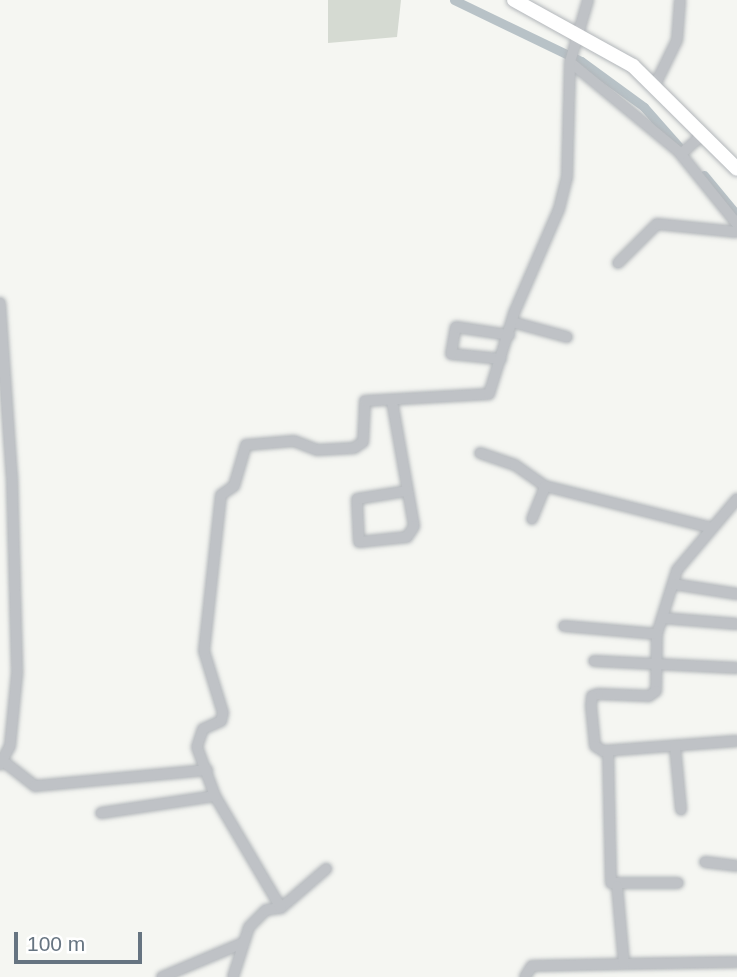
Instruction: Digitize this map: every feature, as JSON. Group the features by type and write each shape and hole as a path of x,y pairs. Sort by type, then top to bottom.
{"main road":[{"path":"514,0 577,35 611,49 655,85 700,137 737,169"}],"street":[{"path":"281,908 215,796 197,747 199,736 208,725 220,721 223,713 204,650 216,514 221,495 234,486 243,450 260,443 294,441 317,450 358,447 363,442 364,402 486,395 492,390 512,322 567,178 570,60 587,0"},
{"path":"655,85 677,40 680,0"},
{"path":"570,60 681,153 737,225"},
{"path":"681,153 700,137"},
{"path":"618,263 657,224 737,232"},
{"path":"0,303 12,477 11,550 18,674 15,714 2,762 35,786 207,770"},
{"path":"512,322 568,337"},
{"path":"501,359 451,354 456,327 509,335"},
{"path":"392,401 407,491 411,534 359,542 356,499 407,491"},
{"path":"480,453 515,465 545,486 712,527"},
{"path":"532,519 545,486"},
{"path":"737,499 677,570 657,634 656,691 649,696 592,696 595,746 608,751 737,741"},
{"path":"673,584 737,594"},
{"path":"662,618 737,624"},
{"path":"564,626 657,634"},
{"path":"594,661 737,668"},
{"path":"675,746 681,810"},
{"path":"608,751 610,876 617,886 624,964"},
{"path":"101,813 215,796"},
{"path":"705,862 737,866"},
{"path":"233,977 243,943 259,915 281,908 326,869"},
{"path":"617,886 678,883"},
{"path":"162,977 243,943"},
{"path":"525,977 532,966 737,962"}],"shaded area":[{"path":"328,0 401,0 397,37 328,43"}],"waterway":[{"path":"454,0 581,61 644,107 681,149"},
{"path":"704,175 737,215"}]}
